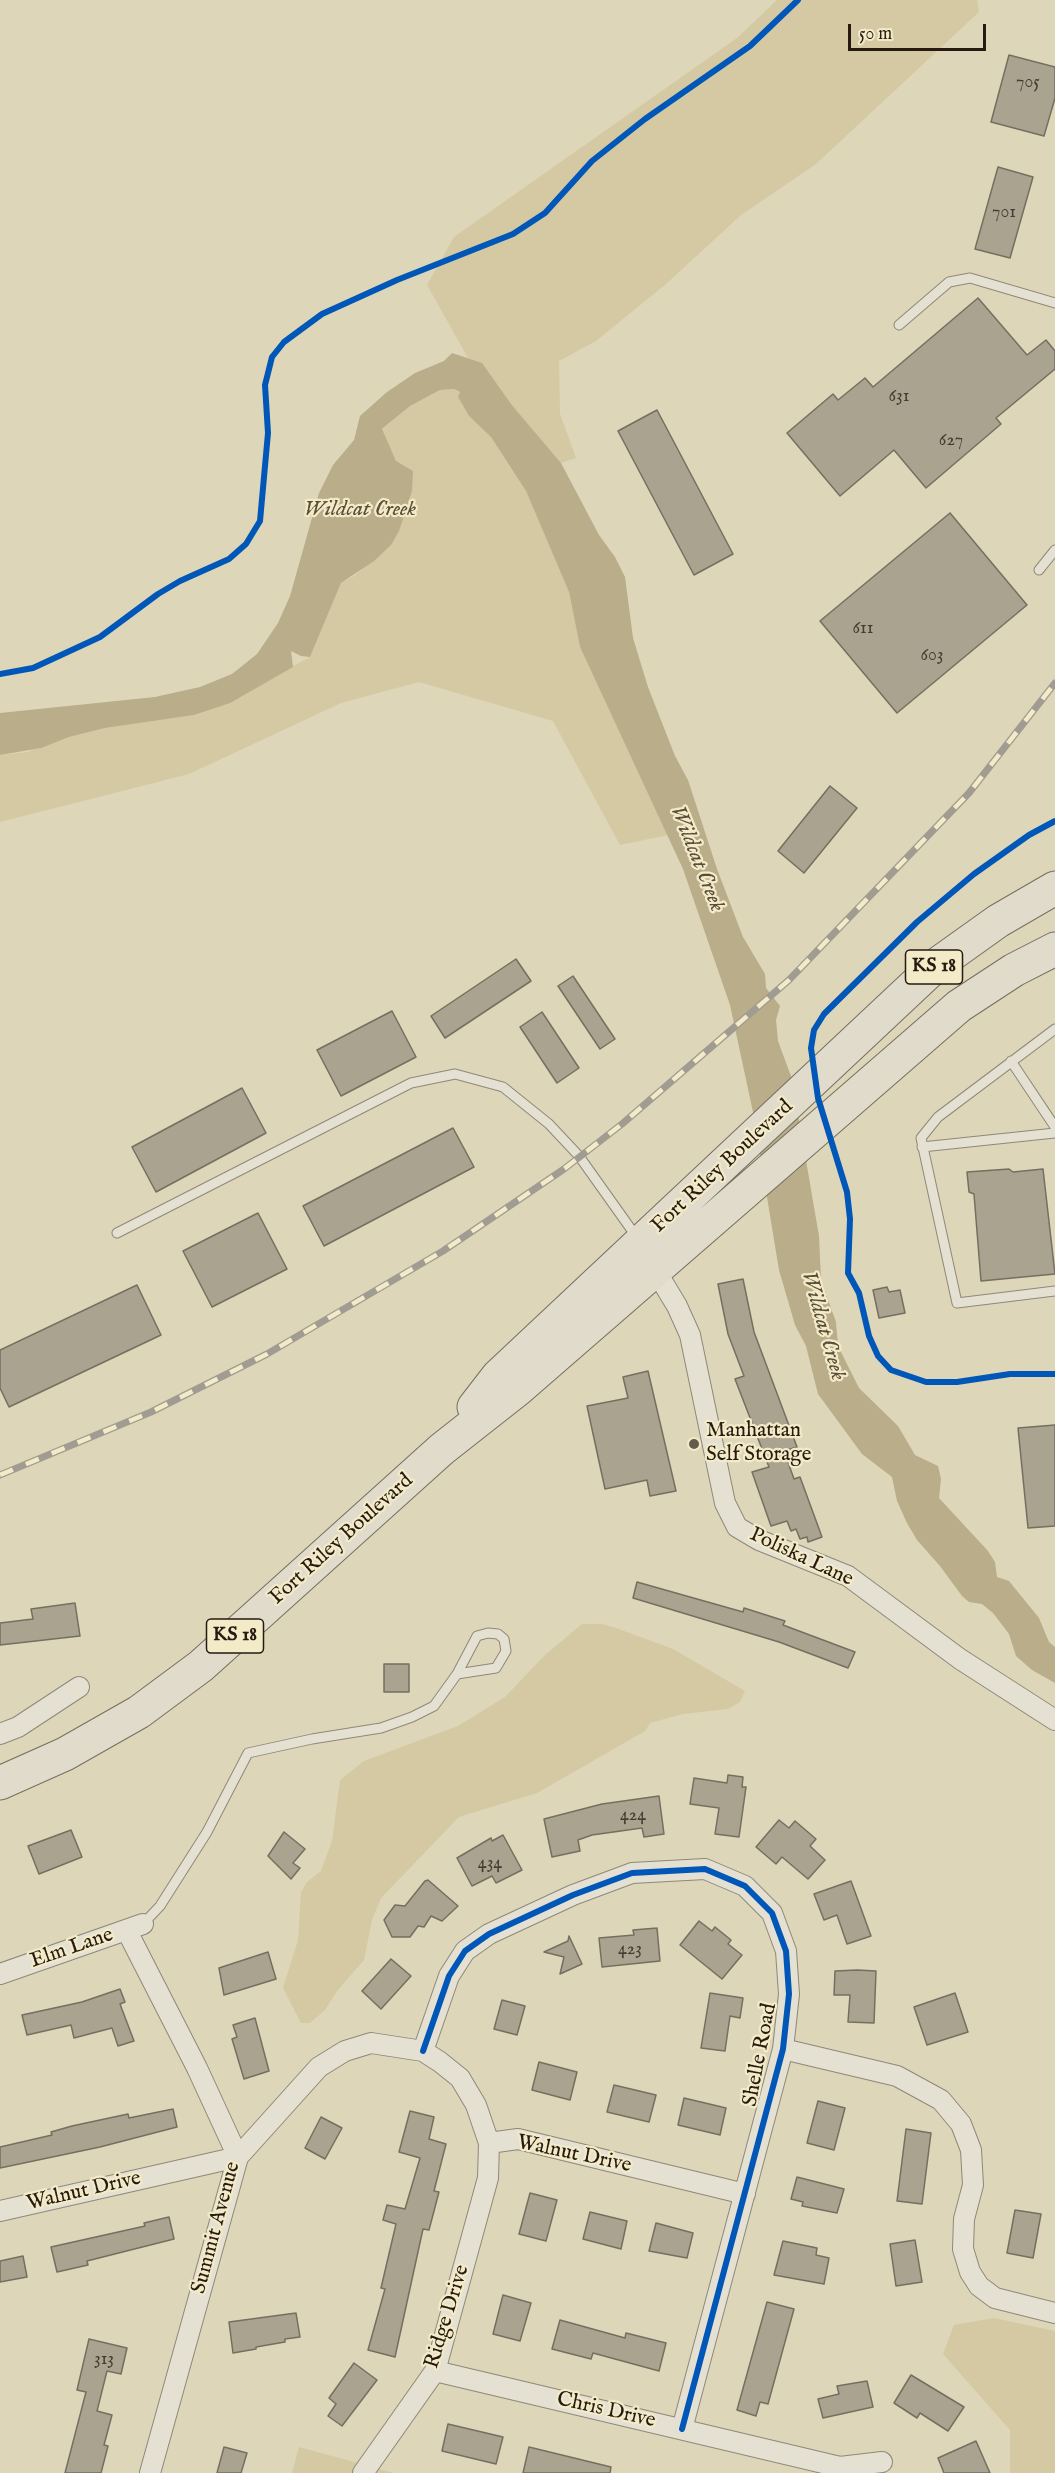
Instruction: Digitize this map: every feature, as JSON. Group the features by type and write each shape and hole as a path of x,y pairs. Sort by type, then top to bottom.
{"highway":[{"name":"Fort Riley Boulevard","path":"648,1256 723,1166 935,966 998,921 1055,888"},
{"name":"Fort Riley Boulevard","path":"0,1783 65,1754 139,1712 201,1666 442,1449 498,1377 648,1256 731,1204 958,1006 1014,970 1055,949"}],"street":[{"name":"Poliska Lane","path":"648,1256 677,1306 690,1335 725,1503 737,1527 759,1540 848,1576 960,1659 1055,1720"},
{"path":"0,1734 18,1727 78,1687"},
{"name":"Shelle Road","path":"423,2051 448,1976 465,1951 489,1934 573,1895 632,1874 705,1869 745,1886 772,1913 786,1951 789,1994 783,2049 682,2429"},
{"name":"Elm Lane","path":"0,1974 135,1927"},
{"name":"Summit Avenue","path":"135,1927 238,2157 150,2473"},
{"name":"Walnut Drive","path":"0,2211 238,2157 319,2067 345,2051 371,2043 423,2051 460,2078 476,2105 489,2143 519,2139 745,2194"},
{"path":"783,2049 897,2076 941,2100 962,2124 971,2150 973,2185 964,2219 963,2249 970,2272 979,2286 995,2298 1055,2313"},
{"name":"Ridge Drive","path":"363,2473 435,2370 488,2178 489,2143"},
{"name":"Chris Drive","path":"435,2370 840,2467 882,2462"}],"lane":[{"path":"899,326 949,282 970,278 1055,303"},
{"path":"1039,570 1055,550"},
{"path":"1055,1029 938,1117 921,1138 957,1303 1055,1291"},
{"path":"1011,1060 1055,1127"},
{"path":"117,1233 411,1083 455,1074 503,1086 549,1124 579,1156 648,1256"},
{"path":"922,1147 1055,1134"},
{"path":"135,1927 160,1906 207,1832 248,1753 312,1738 381,1728 412,1717 434,1706 456,1674 477,1636 488,1633 498,1634 504,1639 506,1651 495,1668 456,1674"}],"shaded area":[{"path":"777,0 977,0 979,12 816,164 741,215 666,284 596,341 559,361 560,414 576,458 561,463 511,404 472,365 427,285 454,237 737,38"},
{"path":"454,389 460,393 458,397 469,416 491,437 526,491 569,592 580,647 668,835 620,845 553,721 419,682 341,703 189,774 0,822 0,755 27,752 69,737 105,728 194,715 310,657 341,583 354,576 391,545 396,461 382,430 410,406 440,390"},
{"path":"582,1624 602,1624 673,1649 745,1691 740,1702 728,1709 683,1714 650,1723 645,1731 537,1793 459,1817 381,1898 372,1920 364,1960 337,1991 325,2010 310,2023 301,2023 283,1988 298,1940 301,1892 307,1882 321,1871 332,1841 340,1780 364,1761 458,1726 505,1697 544,1656"},
{"path":"994,2318 1055,2331 1055,2473 1010,2473 1010,2430 943,2354 954,2325"},
{"path":"299,2447 394,2473 292,2473"}],"water":[{"name":"Wildcat Creek","path":"452,353 482,363 511,404 561,463 599,535 615,557 625,577 633,638 648,687 675,756 688,780 717,869 743,937 765,974 766,988 780,1006 776,1020 778,1041 792,1079 819,1236 821,1280 836,1322 838,1346 859,1388 898,1426 915,1455 938,1466 941,1479 939,1498 988,1551 995,1562 997,1577 1009,1581 1039,1618 1049,1642 1055,1647 1055,1683 1032,1670 1016,1656 1009,1634 993,1613 982,1604 969,1602 962,1596 917,1540 907,1523 897,1501 892,1477 862,1454 818,1394 806,1346 795,1325 779,1270 753,1112 730,1005 683,869 580,647 569,592 526,491 491,437 469,416 458,397 460,392 454,389 440,390 410,406 382,429 396,461 413,471 412,491 399,531 391,545 374,561 341,583 310,657 291,651 293,667 230,703 194,715 105,728 69,737 41,748 0,755 0,713 155,697 200,687 232,674 257,654 278,623 290,596 319,493 333,465 354,440 360,416 387,392 415,373 444,361"}],"building":[{"path":"1009,55 1055,67 1055,98 1044,136 991,122"},
{"path":"998,167 1033,177 1010,258 975,249"},
{"path":"978,298 1027,355 1046,340 1055,351 1055,369 996,418 1001,424 926,488 894,450 840,496 787,433 833,394 838,400 865,378 873,387"},
{"path":"657,410 733,554 694,575 618,431"},
{"path":"950,513 1027,605 897,713 820,621"},
{"path":"830,786 857,808 804,873 778,851"},
{"path":"516,959 531,981 445,1038 431,1016"},
{"path":"573,976 615,1039 600,1049 558,986"},
{"path":"392,1011 416,1057 341,1096 317,1050"},
{"path":"542,1012 579,1068 557,1083 520,1027"},
{"path":"242,1088 266,1133 156,1192 132,1147"},
{"path":"453,1128 474,1167 324,1246 303,1206"},
{"path":"1009,1169 1013,1172 1043,1169 1055,1274 981,1281 974,1194 969,1192 967,1172"},
{"path":"258,1213 287,1269 212,1307 183,1251"},
{"path":"743,1279 754,1332 797,1447 784,1451 794,1479 800,1477 822,1537 808,1542 807,1537 800,1539 796,1529 791,1531 787,1521 771,1526 752,1472 769,1467 735,1379 744,1376 728,1334 718,1284"},
{"path":"137,1285 161,1335 9,1407 0,1388 0,1350"},
{"path":"887,1287 889,1292 900,1290 905,1313 879,1318 873,1290"},
{"path":"648,1371 676,1491 650,1496 647,1480 605,1489 587,1406 628,1398 623,1377"},
{"path":"1055,1425 1055,1526 1028,1528 1018,1428"},
{"path":"637,1582 743,1612 744,1608 785,1621 783,1625 855,1652 848,1668 779,1642 633,1598"},
{"path":"75,1603 80,1636 0,1645 0,1623 33,1619 31,1609"},
{"path":"384,1664 409,1664 409,1692 384,1692"},
{"path":"728,1775 743,1777 742,1787 746,1787 739,1837 715,1834 719,1808 690,1804 694,1778 727,1783"},
{"path":"659,1796 664,1834 644,1837 642,1828 592,1835 578,1840 580,1851 552,1857 544,1819 602,1804"},
{"path":"779,1820 789,1828 795,1821 816,1839 810,1846 825,1860 808,1879 782,1857 776,1864 756,1847"},
{"path":"71,1830 82,1857 39,1874 28,1846"},
{"path":"284,1832 305,1849 293,1863 300,1868 291,1879 268,1856"},
{"path":"503,1835 522,1870 496,1883 492,1876 472,1886 457,1858 491,1838 492,1841"},
{"path":"428,1880 458,1906 442,1921 431,1916 424,1927 418,1926 410,1937 392,1937 384,1920 395,1905 405,1906"},
{"path":"851,1881 871,1936 847,1944 837,1915 824,1920 814,1894"},
{"path":"699,1921 712,1931 715,1927 731,1940 728,1944 742,1955 722,1979 680,1945"},
{"path":"657,1928 660,1961 602,1967 599,1938 634,1935 633,1930"},
{"path":"569,1936 582,1964 560,1974 564,1957 544,1952 568,1941"},
{"path":"268,1952 276,1979 224,1995 219,1968"},
{"path":"391,1959 411,1976 381,2009 362,1991"},
{"path":"835,1971 876,1971 874,2023 848,2022 850,1995 834,1995"},
{"path":"120,1989 125,2002 120,2004 134,2041 118,2046 112,2028 74,2038 71,2025 27,2035 22,2015 82,2002"},
{"path":"710,1993 743,1998 740,2018 730,2016 725,2051 701,2048"},
{"path":"955,1993 968,2032 927,2045 914,2007"},
{"path":"502,2000 525,2006 517,2035 494,2029"},
{"path":"255,2018 269,2071 244,2079 232,2039 237,2037 233,2025"},
{"path":"539,2062 577,2072 570,2100 532,2090"},
{"path":"614,2085 656,2095 649,2122 607,2112"},
{"path":"684,2098 726,2108 720,2135 678,2125"},
{"path":"818,2101 845,2108 834,2150 807,2143"},
{"path":"173,2109 177,2127 100,2147 0,2168 0,2147 52,2135 51,2132 72,2126 128,2114 129,2118"},
{"path":"410,2111 434,2117 429,2139 446,2144 434,2191 439,2192 429,2230 423,2229 395,2357 368,2350 385,2289 381,2288 396,2224 383,2220 387,2205 405,2209 420,2158 399,2152"},
{"path":"321,2117 342,2128 325,2159 305,2148"},
{"path":"906,2129 931,2133 922,2204 897,2201"},
{"path":"797,2177 844,2189 837,2213 802,2206 803,2202 791,2199"},
{"path":"530,2193 557,2200 546,2241 519,2234"},
{"path":"1015,2210 1041,2214 1033,2258 1007,2253"},
{"path":"590,2212 627,2221 621,2249 583,2239"},
{"path":"169,2217 174,2239 87,2261 88,2265 57,2272 51,2247 145,2226 144,2223"},
{"path":"656,2223 693,2233 687,2258 649,2251"},
{"path":"915,2240 922,2282 896,2286 890,2244"},
{"path":"783,2241 817,2248 816,2255 829,2258 824,2284 774,2275"},
{"path":"23,2256 27,2277 0,2282 0,2261"},
{"path":"503,2295 531,2303 520,2341 493,2334"},
{"path":"767,2302 794,2309 768,2404 760,2402 756,2416 737,2410"},
{"path":"296,2313 300,2337 233,2353 229,2322"},
{"path":"560,2320 625,2338 626,2333 666,2343 659,2371 593,2353 591,2359 552,2349"},
{"path":"89,2339 127,2348 121,2374 107,2371 97,2411 112,2415 104,2445 108,2446 101,2473 65,2473 86,2392 77,2390"},
{"path":"354,2363 377,2380 342,2426 328,2416 336,2404 329,2398"},
{"path":"911,2375 964,2407 948,2431 920,2413 917,2418 894,2403"},
{"path":"867,2381 873,2407 823,2418 818,2399 839,2394 837,2386"},
{"path":"448,2424 503,2437 496,2464 442,2451"},
{"path":"976,2441 990,2473 944,2473 938,2458"},
{"path":"224,2447 247,2453 241,2473 217,2473"},
{"path":"529,2447 611,2467 610,2473 523,2473"}],"railway":[{"path":"0,1475 151,1412 267,1354 443,1251 564,1169 622,1124 789,980 969,793 1055,683"}],"cycle path":[{"path":"0,674 33,668 100,637 158,594 180,581 229,559 246,544 260,521 268,433 265,385 272,357 284,342 322,314 397,280 513,234 545,213 592,161 645,119 750,46 798,0"},
{"path":"1055,821 1029,835 974,874 917,922 824,1014 814,1030 811,1048 818,1098 847,1192 850,1219 848,1273 859,1293 869,1336 878,1356 891,1370 926,1382 957,1382 1010,1374 1055,1374"},
{"path":"423,2051 449,1976 465,1951 489,1934 573,1895 632,1873 705,1869 745,1886 772,1913 786,1951 789,1994 783,2049 682,2429"}],"place":[{"name":"Manhattan Self Storage","path":"694,1444"}]}
